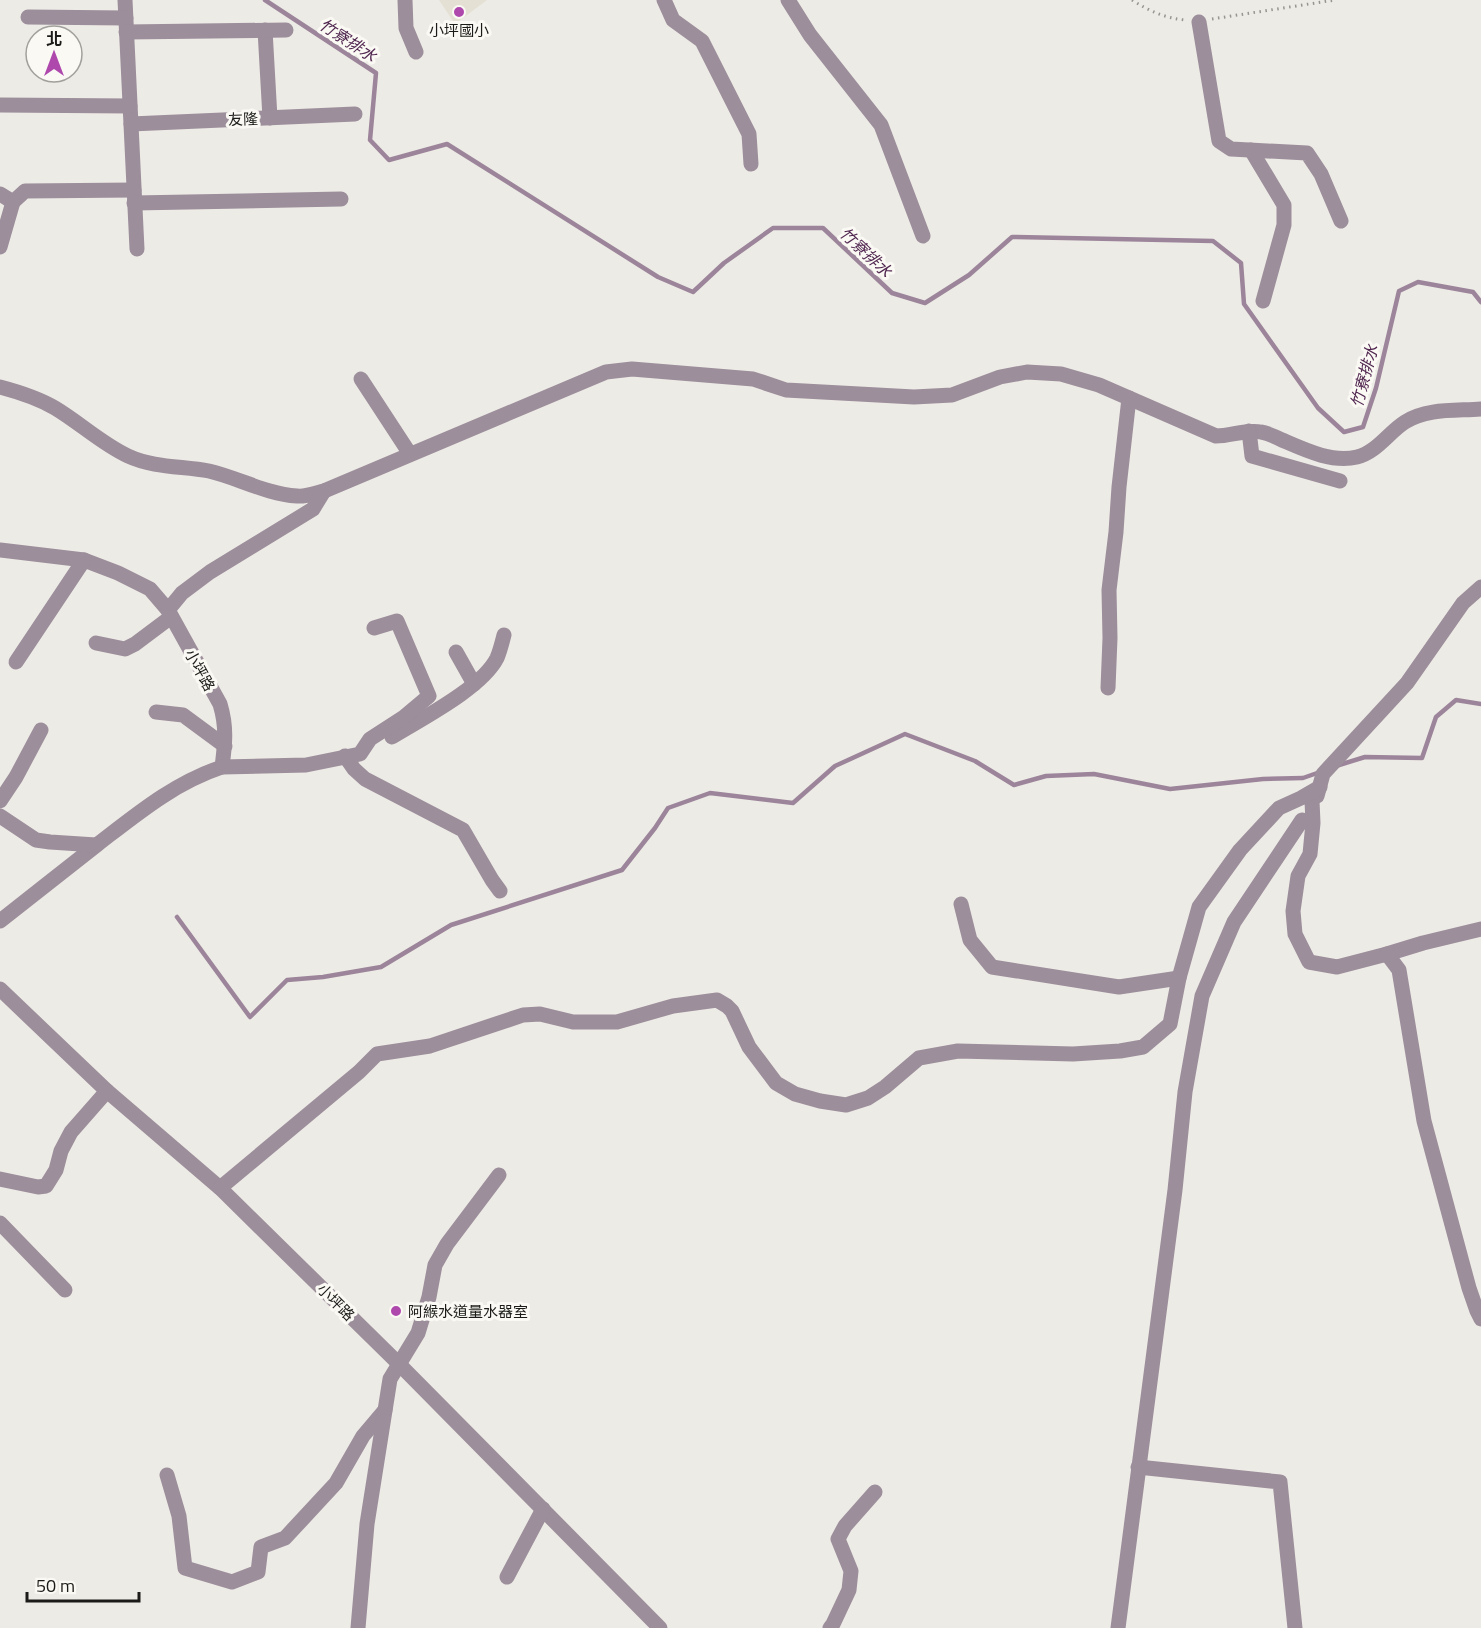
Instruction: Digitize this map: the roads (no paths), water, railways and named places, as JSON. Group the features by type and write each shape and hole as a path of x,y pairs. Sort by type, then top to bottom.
{"street":[{"path":"125,0 137,249"},
{"path":"405,0 406,28 416,52"},
{"path":"664,0 673,20 702,41 749,134 751,164"},
{"path":"788,0 810,36 881,125 923,236"},
{"path":"28,17 126,25 286,30"},
{"path":"1199,22 1219,141 1231,149 1307,153 1321,174 1341,221"},
{"path":"265,30 270,118"},
{"path":"0,105 130,106"},
{"name":"友隆","path":"131,124 355,114"},
{"path":"1251,150 1284,205 1284,225 1263,301"},
{"path":"0,247 7,198 25,191 134,197 341,199"},
{"path":"0,387 27,394 46,404 129,456 148,462 207,471 260,488 299,496 324,491 606,372 632,369 753,379 786,390 914,397 952,395 1000,377 1027,372 1061,374 1099,385 1216,436 1249,431 1263,432 1310,452 1337,459 1359,457 1376,447 1404,422 1422,413 1481,409"},
{"path":"361,379 410,454"},
{"path":"1108,688 1109,590 1130,398"},
{"path":"1249,431 1252,456 1340,481"},
{"path":"96,643 125,648 135,644 170,614 182,592 210,572 313,509 324,491"},
{"name":"小坪路","path":"0,550 84,561 118,573 150,589 170,614 220,705 225,719 222,767"},
{"path":"16,662 84,561"},
{"path":"1481,587 1463,603 1407,683 1338,758 1311,801 1313,823 1310,854 1298,876 1293,911 1295,934 1310,962 1337,967 1481,929"},
{"path":"353,755 370,739 404,717 429,696 397,621 374,628"},
{"path":"0,921 140,811 174,788 208,772 222,767 306,765 353,755 388,739 434,712 474,684 496,659 504,635"},
{"path":"456,652 474,684"},
{"path":"156,712 183,715 225,746"},
{"path":"0,801 16,777 41,730"},
{"path":"353,755 354,769 365,779 463,830 500,891"},
{"path":"220,1188 359,1072 377,1054 430,1046 523,1015 540,1014 573,1022 617,1022 673,1006 717,1000 732,1011 749,1047 776,1083 795,1094 846,1105 868,1098 885,1087 919,1058 958,1051 1073,1054 1143,1047 1170,1024 1179,978 1199,907 1240,850 1279,808 1320,787"},
{"path":"0,816 36,840 96,846"},
{"path":"1118,1628 1175,1190 1185,1092 1202,996 1234,922 1302,820"},
{"path":"961,904 970,940 992,967 1119,987 1179,978"},
{"path":"1387,954 1399,970 1424,1121 1469,1288 1481,1319"},
{"name":"小坪路","path":"0,989 107,1091 220,1188 399,1364 660,1628"},
{"path":"0,1179 38,1187 46,1186 56,1170 61,1151 71,1132 107,1091"},
{"path":"358,1628 367,1524 390,1379 418,1333 429,1297 435,1265 447,1244 499,1174"},
{"path":"0,1223 65,1290"},
{"path":"167,1475 179,1516 185,1568 232,1582 258,1572 261,1547 285,1538 336,1483 363,1436 385,1410"},
{"path":"1138,1467 1280,1482 1295,1628"},
{"path":"830,1628 849,1590 851,1571 838,1539 845,1526 875,1492"},
{"path":"507,1577 543,1509"}],"waterway":[{"name":"竹寮排水","path":"265,0 376,73 370,140 389,160 447,144 658,277 693,292 724,263 773,228 823,228 892,293 925,303 969,275 1012,237 1213,241 1241,263 1244,304 1318,408 1344,432 1363,427 1376,388 1399,291 1418,282 1473,292 1481,302"},
{"path":"1336,766 1365,757 1422,758 1436,717 1456,700 1481,704"},
{"path":"177,917 250,1017 287,980 323,977 381,967 451,925 622,870 668,808 710,793 793,803 835,766 905,734 975,761 1014,785 1046,776 1094,774 1170,789 1263,779 1303,778 1320,772"}],"place":[{"name":"小坪國小","path":"459,12"},
{"name":"阿緱水道量水器室","path":"396,1311"}]}
